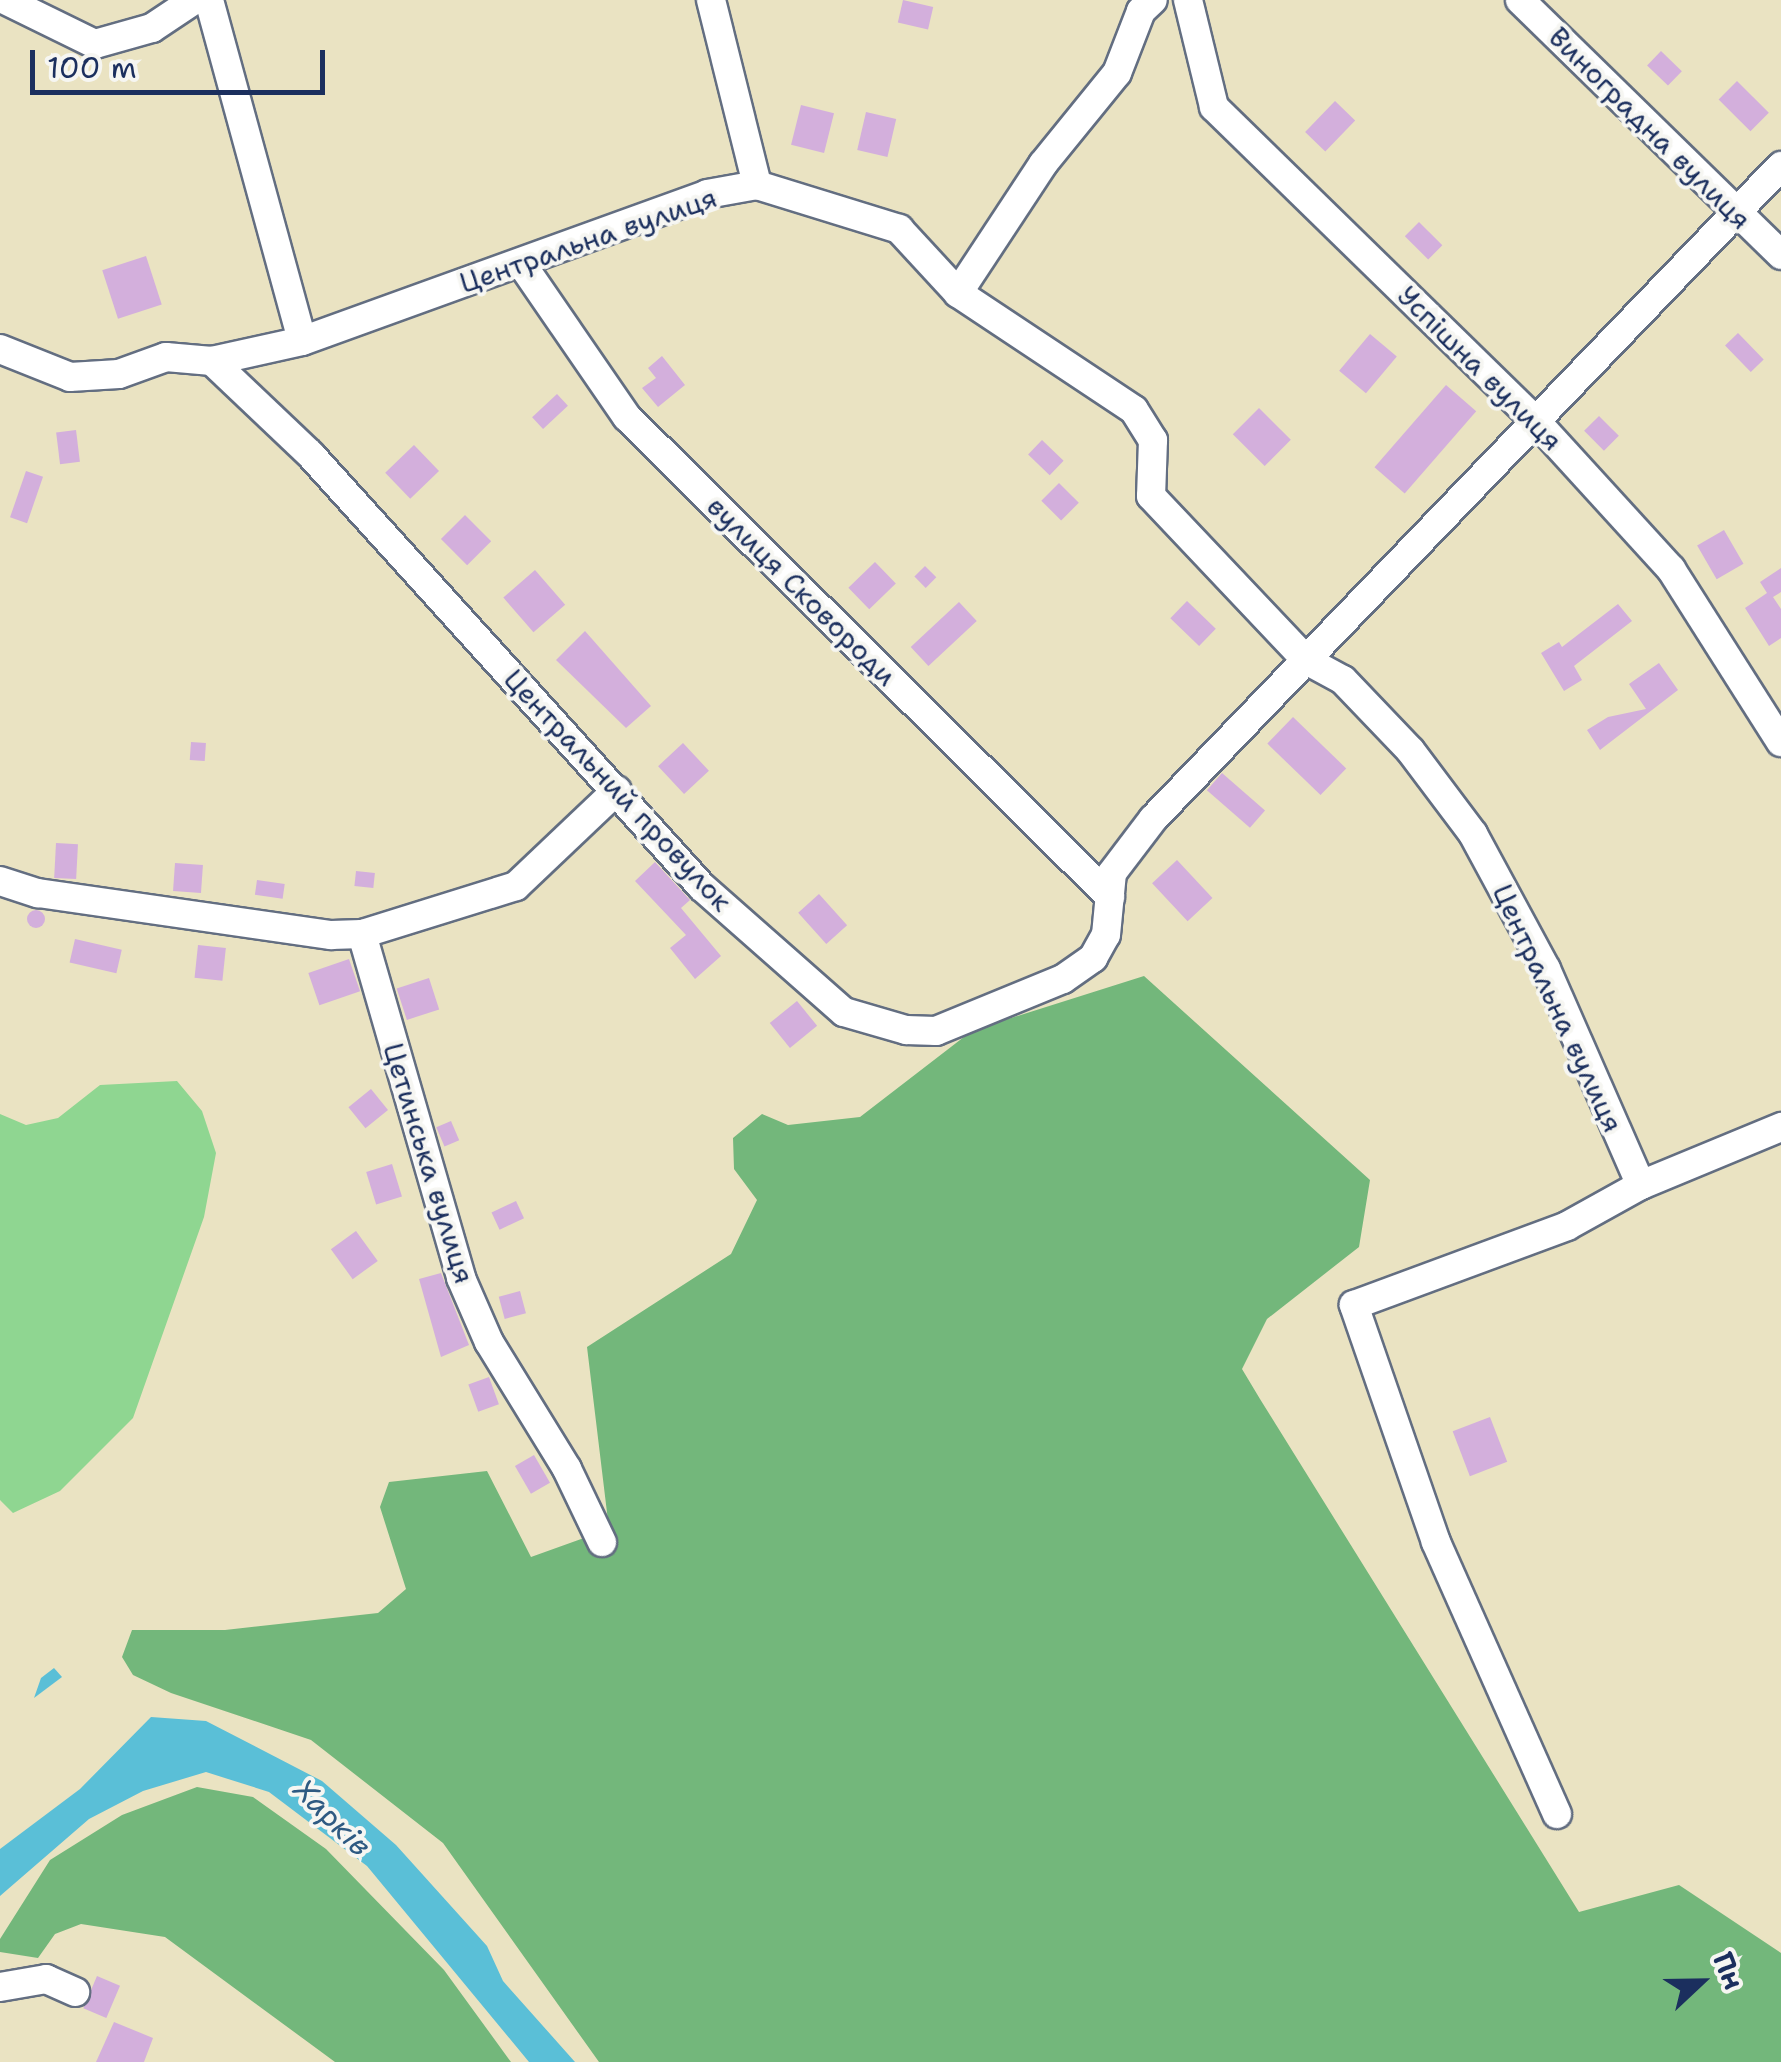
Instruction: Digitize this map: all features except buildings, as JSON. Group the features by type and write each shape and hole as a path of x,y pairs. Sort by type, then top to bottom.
{"street":[{"path":"6,0 96,44 152,28 194,0"},
{"path":"210,0 302,341"},
{"path":"710,0 756,185"},
{"path":"958,293 1043,164 1118,72 1141,11 1153,0"},
{"name":"Успішна вулиця","path":"1188,0 1214,107 1532,418 1670,568 1781,742"},
{"name":"Виноградна вулиця","path":"1520,0 1736,216 1781,255"},
{"name":"Центральний провулок","path":"212,361 310,454 702,886 844,1012 906,1030 936,1031 1063,979 1100,947 1112,873 1153,818 1532,418 1736,216 1781,166"},
{"name":"Центральна вулиця","path":"0,349 70,377 119,374 166,358 212,361 302,341 707,194 756,185 899,229 958,293 1134,410 1153,440 1152,496 1306,660 1343,680 1410,750 1473,834 1546,969 1641,1185"},
{"name":"вулиця Сковороди","path":"521,263 627,417 1110,897"},
{"path":"0,881 38,893 331,935 362,934 516,886 617,790"},
{"name":"Цетинська вулиця","path":"362,934 461,1278 489,1342 567,1469 602,1542"},
{"path":"1556,1814 1436,1542 1354,1305 1568,1226 1641,1185 1781,1128"},
{"path":"0,1987 46,1979 76,1992"}],"green space":[{"path":"1144,976 1370,1180 1359,1247 1267,1319 1242,1369 1579,1912 1679,1885 1781,1953 1781,2062 599,2062 443,1843 311,1740 171,1693 133,1675 122,1657 132,1630 225,1630 378,1613 406,1589 380,1507 389,1482 487,1471 531,1557 609,1529 587,1347 731,1254 757,1200 734,1169 733,1138 762,1114 788,1125 860,1117 973,1030"},
{"path":"177,1081 202,1111 216,1153 204,1217 133,1418 60,1491 13,1513 0,1500 0,1114 26,1125 58,1118 100,1085"},
{"path":"197,1787 253,1797 326,1849 444,1970 511,2062 335,2062 165,1937 81,1924 55,1934 38,1958 0,1952 0,1939 50,1860 122,1815"}],"water":[{"path":"54,1668 62,1677 34,1698 41,1678"},
{"name":"Харків","path":"151,1717 206,1721 322,1781 396,1845 487,1946 503,1981 575,2062 529,2062 367,1866 269,1792 206,1772 143,1791 89,1819 0,1896 0,1849 80,1789"}]}
